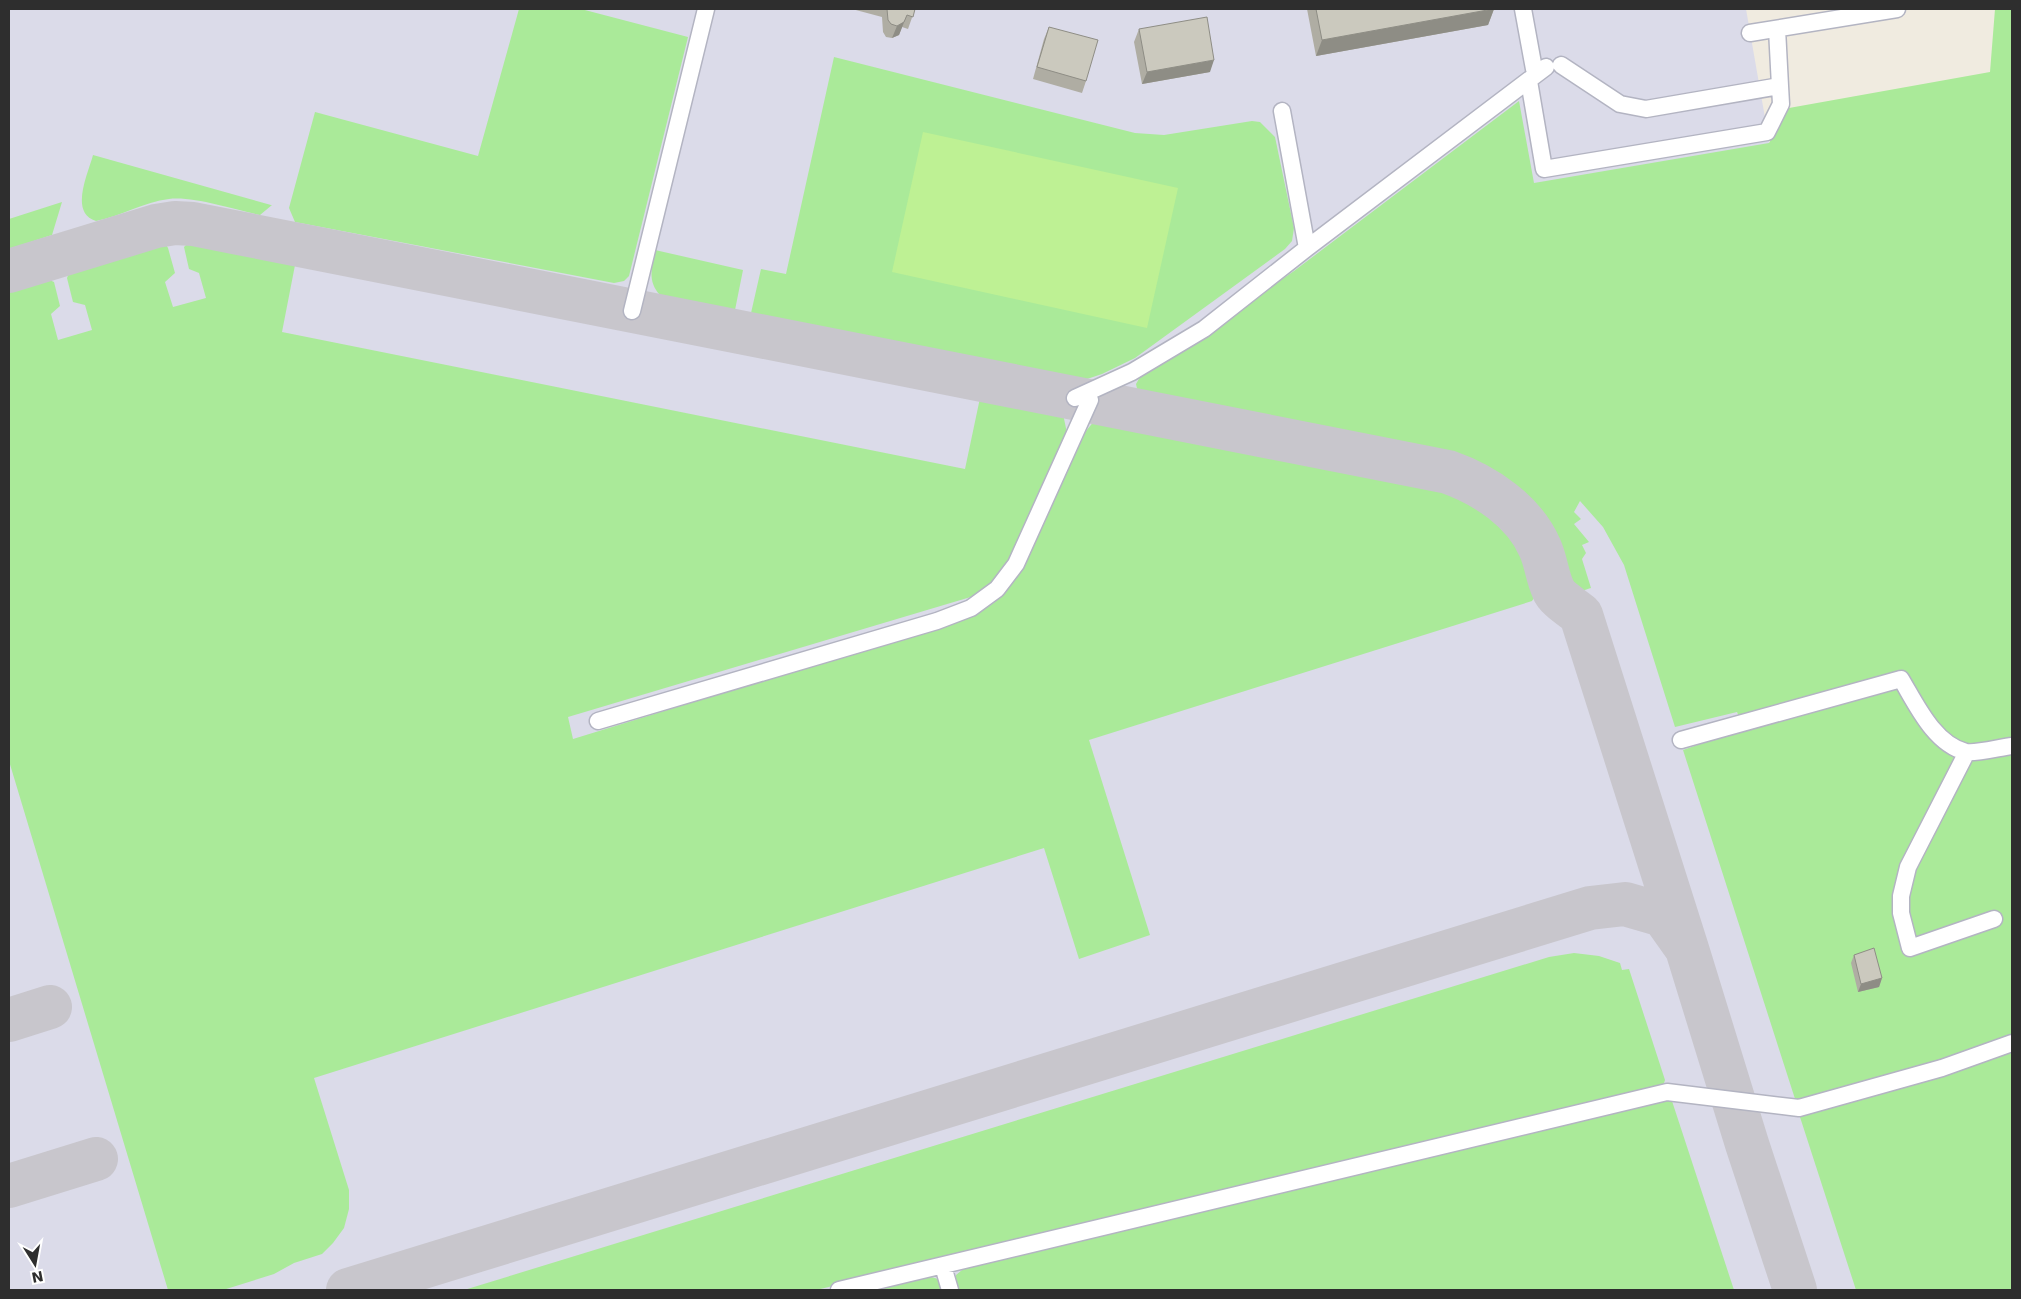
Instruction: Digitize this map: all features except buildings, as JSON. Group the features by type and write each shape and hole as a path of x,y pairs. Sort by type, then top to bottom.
{"street":[{"path":"632,311 706,9"},
{"path":"1523,9 1542,71 1544,169 1767,132 1781,104 1777,29"},
{"path":"1750,33 1897,9"},
{"path":"1542,71 1620,104 1646,109 1780,86"},
{"path":"598,721 937,621 971,608 997,589 1016,564 1082,399 1204,329 1306,248 1542,71"},
{"path":"1282,111 1306,248"},
{"path":"1681,740 1901,679 1925,722 1939,735 1967,752 2012,746"},
{"path":"1967,752 1908,867 1901,896 1901,913 1910,948 1994,919"},
{"path":"839,1290 1667,1092 1799,1108 1942,1068 2012,1043"},
{"path":"943,1266 950,1290"}],"shaded area":[{"path":"9,9 1746,9 1836,524 1695,599 1857,1038 2012,1290 9,1290"}],"green space":[{"path":"519,9 581,9 688,37 629,276 624,281 614,283 295,222 289,208 315,112 478,156"},
{"path":"1995,9 2012,9 2012,1039 1957,1058 1796,1102 1683,750 1743,729 1737,712 1675,727 1624,565 1603,527 1580,501 1574,512 1581,519 1574,524 1589,542 1582,545 1586,553 1582,559 1591,588 1578,592 1569,592 1559,582 1548,548 1540,533 1521,508 1496,487 1467,471 1452,465 1256,426 1257,416 1138,393 1136,384 1140,377 1294,271 1519,101 1534,183 1769,143 1789,108 1990,72"},
{"path":"834,57 1135,133 1164,135 1252,121 1260,122 1275,137 1294,228 1292,241 1285,249 1135,358 1102,374 1084,380 751,313 761,269 786,274"},
{"path":"923,132 1178,188 1147,328 892,272"},
{"path":"93,155 272,205 260,215 202,201 169,199 96,221 88,217 83,210 82,202 82,192"},
{"path":"62,202 52,235 9,249 9,219"},
{"path":"190,241 296,260 282,332 965,469 980,398 1063,414 1067,433 1011,560 985,589 974,596 568,717 573,739 967,618 986,608 1005,592 1023,568 1086,431 1095,420 1251,451 1253,441 1443,479 1460,485 1483,496 1497,507 1517,528 1534,554 1539,567 1541,579 1539,591 1532,601 1089,740 1150,935 1079,959 1044,848 314,1078 349,1190 349,1209 344,1228 322,1254 294,1263 274,1274 223,1290 168,1290 9,761 9,291 47,279 54,282 60,306 51,314 58,340 92,330 85,305 73,302 67,278 69,273 165,243 175,273 165,282 173,307 206,298 199,273 189,269 184,247"},
{"path":"655,250 743,270 735,310 660,295 653,285 652,279"},
{"path":"1574,953 1599,956 1620,963 1622,970 1629,969 1665,1080 1660,1089 816,1290 464,1290 1549,957"},
{"path":"2012,1050 2012,1290 1856,1290 1799,1114"},
{"path":"1671,1098 1734,1290 954,1290 956,1275 968,1265"},
{"path":"930,1277 940,1281 946,1290 867,1290"}],"taxiway":[{"path":"9,271 156,226 175,223 193,224 1448,472 1476,484 1502,501 1524,522 1540,548 1555,593 1581,615 1747,1144 1795,1290"},
{"path":"348,1290 1590,908 1625,904 1663,915 1685,946"},
{"path":"9,1020 50,1007"},
{"path":"9,1186 96,1159"}]}
